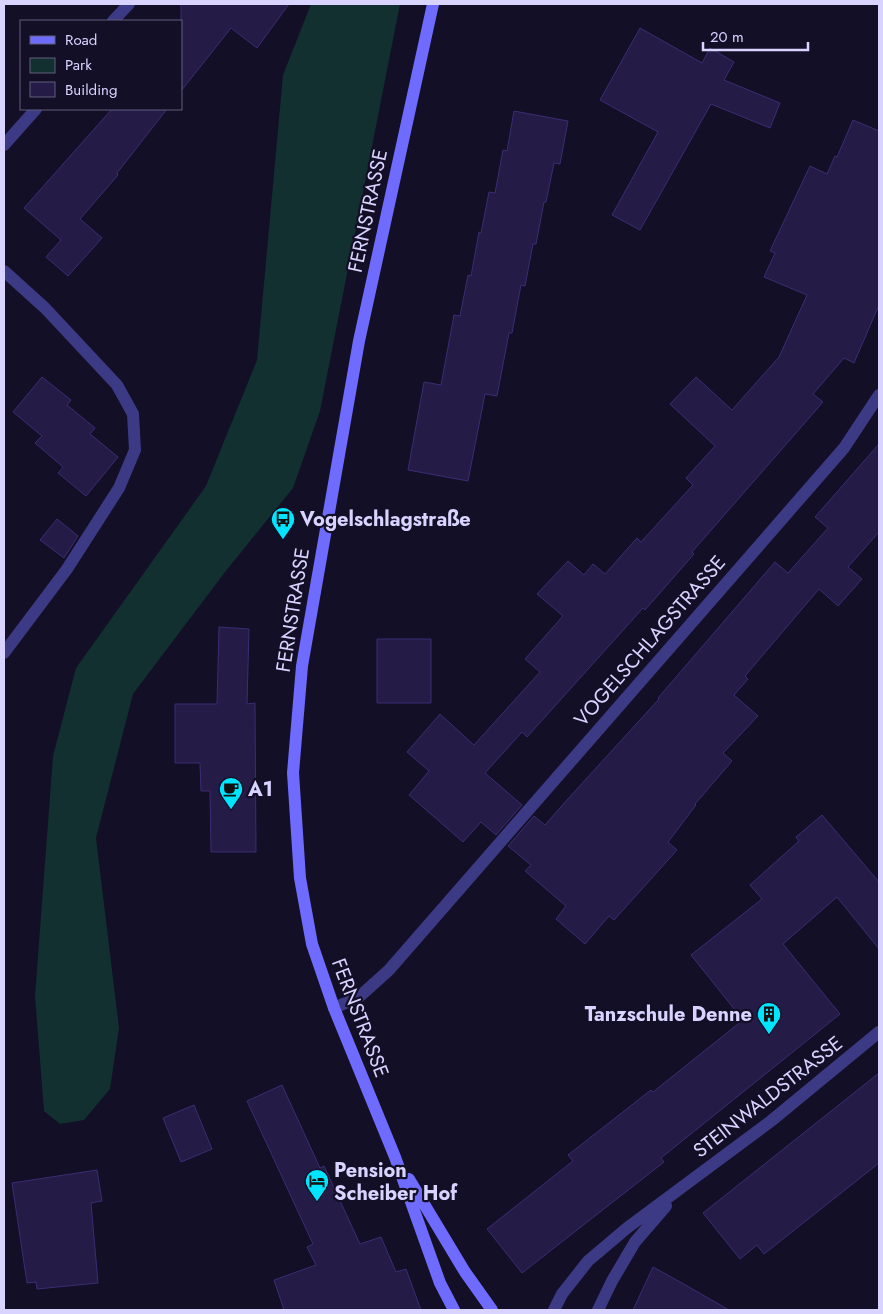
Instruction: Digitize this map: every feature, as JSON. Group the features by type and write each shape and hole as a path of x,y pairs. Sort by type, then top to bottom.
{"main road":[{"name":"FERNSTRASSE","path":"433,4 359,341 302,666 293,773 300,878 312,944 334,1008 395,1157 440,1283 454,1310"},
{"name":"FERNSTRASSE","path":"395,1157 465,1272 492,1310"}],"street":[{"path":"114,20 129,4"},
{"path":"4,145 35,110"},
{"path":"4,271 45,308 117,385 133,414 135,450 119,488 67,569 4,653"},
{"name":"VOGELSCHLAGSTRASSE","path":"334,1008 359,997 389,970 844,448 879,395"},
{"name":"STEINWALDSTRASSE","path":"554,1310 562,1294 588,1261 627,1228 771,1121 879,1032"},
{"name":"STEINWALDSTRASSE","path":"598,1310 612,1281 636,1242 680,1189"}],"green space":[{"path":"311,4 400,4 320,411 293,488 225,572 133,694 96,838 119,1028 110,1089 84,1120 60,1124 44,1111 35,996 53,756 76,668 206,486 257,360 283,75"}],"building":[{"path":"181,4 289,4 257,48 231,28 182,90"},
{"path":"640,28 702,63 710,48 734,62 724,80 780,103 770,128 711,104 640,230 612,215 658,132 600,100"},
{"path":"111,110 166,110 117,173 118,175 80,219 102,238 68,276 46,257 61,240 24,208"},
{"path":"514,111 568,121 560,164 554,163 536,244 533,244 525,286 521,285 512,333 509,333 497,396 485,394 468,481 408,470 424,382 441,385 454,315 460,316 468,275 471,276 489,192 495,193 503,150 507,151"},
{"path":"853,120 879,131 879,305 854,363 844,358 813,394 823,402 692,552 694,554 645,610 643,608 527,737 522,732 485,773 522,805 496,835 481,822 463,842 409,795 429,771 407,752 440,714 474,745 540,672 525,659 563,616 537,594 568,561 584,575 593,564 605,574 637,538 641,542 693,485 686,478 715,446 670,404 696,377 732,410 779,357 807,295 764,277 775,253 770,251 810,166 827,174 835,156 837,157"},
{"path":"42,377 71,400 67,405 95,428 90,434 118,457 86,496 58,473 63,467 35,443 42,436 13,412"},
{"path":"879,444 879,532 848,567 862,579 838,606 819,589 745,676 748,679 734,695 758,716 723,753 732,761 695,804 668,842 677,850 614,920 609,916 585,944 556,919 566,906 525,871 531,865 508,846 534,816 545,825 659,699 775,562 788,573 828,528 815,517"},
{"path":"57,519 78,536 64,558 40,540"},
{"path":"219,627 249,629 247,704 255,703 256,852 211,852 210,791 201,791 200,763 175,763 175,704 217,704"},
{"path":"377,639 431,639 431,703 377,703"},
{"path":"822,815 879,882 879,949 837,897 783,944 840,1014 661,1158 664,1162 522,1273 487,1229 573,1161 568,1155 651,1090 653,1092 743,1020 691,955 762,899 750,885 799,841 796,837"},
{"path":"879,1073 879,1163 764,1254 757,1245 740,1259 703,1213"},
{"name":"Pension Scheiber Hof","path":"282,1085 320,1168 324,1166 360,1244 381,1237 396,1272 406,1269 421,1310 284,1310 274,1280 316,1265 307,1247 313,1244 247,1101"},
{"path":"194,1105 212,1149 181,1162 163,1118"},
{"path":"97,1170 102,1201 91,1203 98,1283 37,1289 36,1282 27,1283 12,1183"},
{"path":"653,1267 682,1283 729,1310 633,1310"}],"place":[{"name":"Vogelschlagstraße","path":"283,540"},
{"name":"A1","path":"231,810"},
{"name":"Tanzschule Denne","path":"769,1035"},
{"name":"Pension Scheiber Hof","path":"317,1202"}]}
